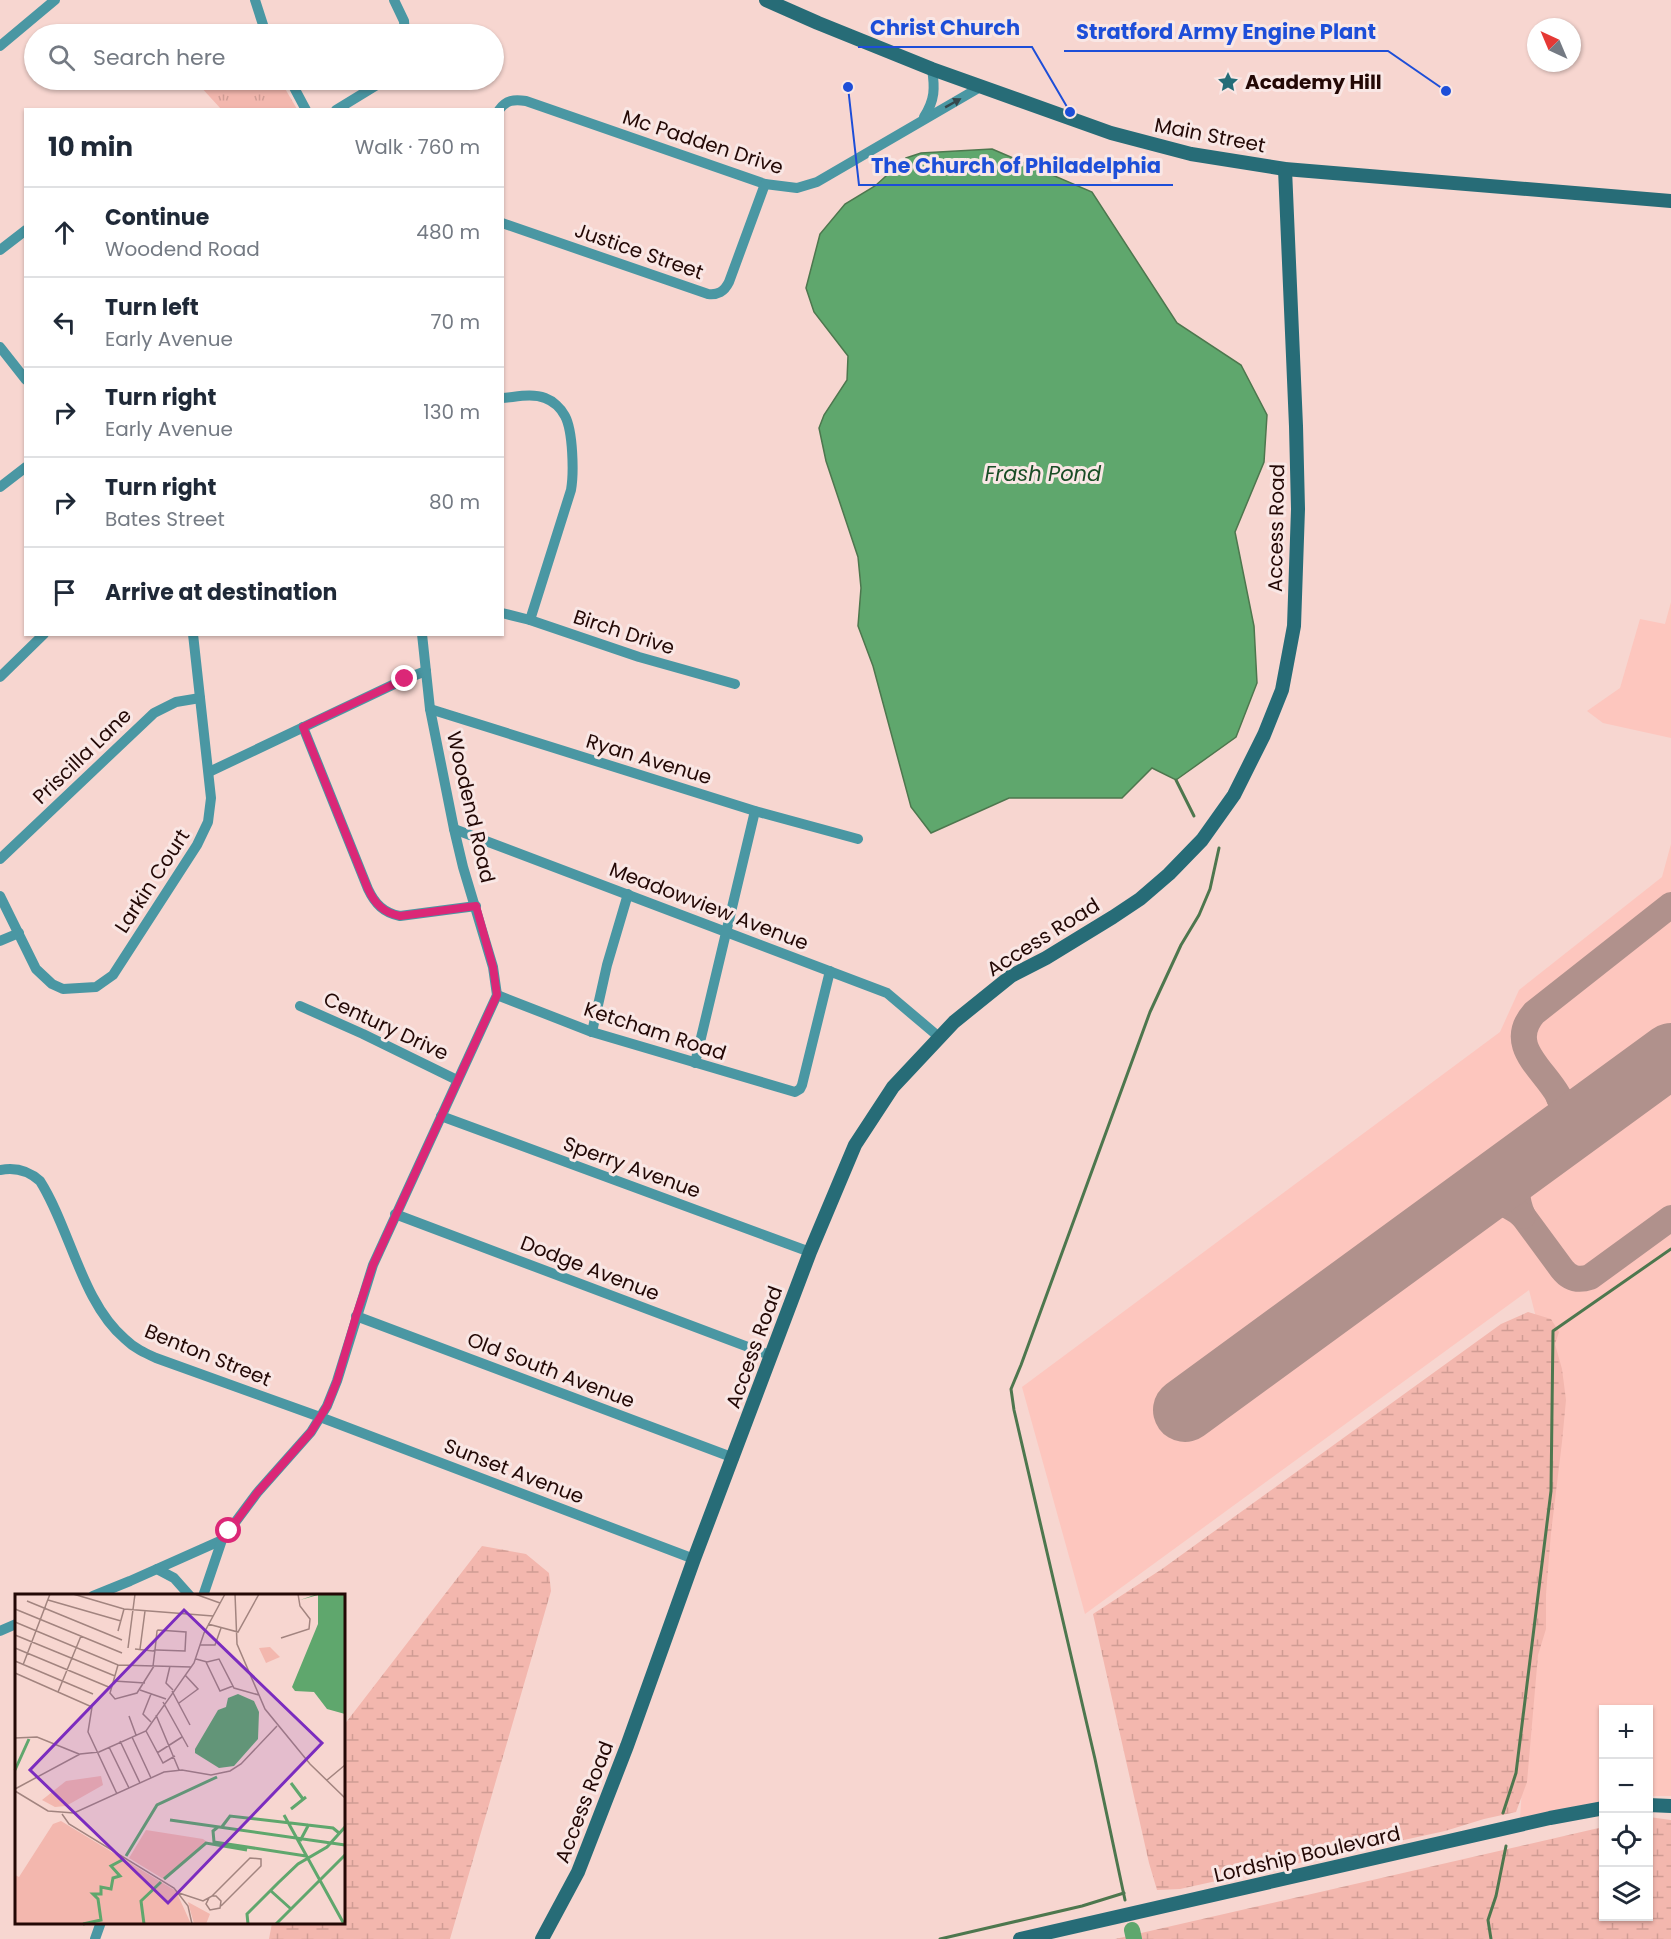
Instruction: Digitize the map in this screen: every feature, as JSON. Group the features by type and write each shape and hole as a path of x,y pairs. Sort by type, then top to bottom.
{"main road":[{"name":"Main Street","path":"766,0 932,69 1111,133 1191,154 1285,169 1671,201"},
{"name":"Access Road","path":"542,1939 578,1872 810,1252 855,1145 893,1087 939,1037 1011,976 1046,958 1113,917 1140,899 1169,874 1202,840 1234,795 1264,735 1282,690 1294,626 1298,508 1285,169"},
{"path":"1653,1805 1671,1806"},
{"name":"Lordship Boulevard","path":"1020,1939 1599,1809"}],"street":[{"path":"26,24 55,0"},
{"path":"255,0 263,24"},
{"path":"394,0 404,24"},
{"path":"0,46 24,26"},
{"path":"923,120 933,101 932,69"},
{"name":"Mc Padden Drive","path":"501,108 512,100 526,101 765,184 789,188 805,187 817,182 982,86"},
{"path":"295,90 305,108"},
{"path":"339,108 369,90"},
{"name":"Justice Street","path":"504,224 708,294 718,294 729,282 765,184"},
{"path":"0,250 24,232"},
{"path":"0,346 24,377"},
{"path":"504,399 540,397 560,407 567,418 572,455 571,490 530,620"},
{"path":"0,487 24,469"},
{"name":"Birch Drive","path":"504,614 639,657 735,684"},
{"path":"0,677 42,636"},
{"name":"Larkin Court","path":"0,896 36,969 52,984 63,988 96,987 113,975 204,833 211,812 209,772 193,636"},
{"name":"Woodend Road","path":"422,636 430,709 454,829 493,967 497,995"},
{"path":"209,772 426,671"},
{"name":"Priscilla Lane","path":"0,859 154,713 176,702 200,698"},
{"name":"Ryan Avenue","path":"430,709 755,811 858,839"},
{"path":"303,727 368,889 377,905 400,916 476,906"},
{"path":"695,1064 755,811"},
{"name":"Meadowview Avenue","path":"454,829 887,993 939,1037"},
{"path":"592,1032 607,965 628,894"},
{"path":"0,940 19,933"},
{"name":"Ketcham Road","path":"497,995 592,1032 790,1092 800,1089 802,1085 830,971"},
{"path":"204,1594 222,1540 257,1493 311,1432 327,1406 373,1265 497,995"},
{"name":"Century Drive","path":"300,1005 458,1080"},
{"name":"Sperry Avenue","path":"441,1116 810,1252"},
{"name":"Benton Street","path":"0,1170 20,1170 33,1175 40,1181 101,1312 124,1339 139,1350 156,1358 320,1417"},
{"name":"Dodge Avenue","path":"395,1214 772,1356"},
{"name":"Old South Avenue","path":"356,1316 734,1458"},
{"name":"Sunset Avenue","path":"320,1417 694,1559"},
{"path":"98,1594 222,1540"},
{"path":"158,1569 174,1578 188,1594"},
{"path":"0,1631 15,1624"},
{"path":"95,1939 101,1924"}],"shaded area":[{"path":"1671,602 1671,738 1603,723 1587,711 1620,688 1640,619 1665,624"},
{"path":"1671,844 1671,1796 1653,1796 1653,1705 1599,1705 1599,1805 1520,1818 1551,1376 1529,1290 1085,1614 1022,1387 1500,1032 1519,990 1662,877"}],"green space":[{"path":"204,90 286,90 296,108 220,108"},
{"path":"1528,1312 1551,1319 1559,1332 1555,1344 1562,1369 1566,1400 1551,1533 1546,1594 1546,1629 1538,1655 1527,1782 1516,1812 1445,1831 1180,1889 1157,1890 1093,1614 1162,1569 1501,1324"},
{"path":"482,1546 526,1554 549,1573 551,1591 450,1939 269,1939 272,1924 345,1924 345,1724"},
{"path":"1653,1818 1671,1820 1671,1939 1115,1939 1599,1828 1599,1921 1653,1921"}],"water":[{"name":"Frash Pond","path":"992,149 1092,192 1177,323 1241,365 1267,415 1264,462 1235,532 1254,626 1257,683 1236,737 1176,780 1152,768 1122,798 1009,798 931,833 911,807 873,666 858,626 861,588 858,557 826,461 819,428 824,415 847,380 848,356 814,312 806,288 820,234 845,204 875,186 906,158 921,153"}],"waterway":[{"path":"1176,780 1194,816"},
{"path":"1125,1900 1011,1389 1150,1012 1210,889 1219,848"},
{"path":"1503,1813 1516,1773 1551,1491 1553,1331 1671,1249"},
{"path":"1491,1939 1488,1920 1496,1896 1506,1846"},
{"path":"940,1939 1082,1906 1124,1893"},
{"path":"1132,1930 1134,1939"}],"taxiway":[{"path":"1552,1142 1563,1120 1562,1103 1528,1053 1524,1041 1525,1027 1534,1013 1671,905"},
{"path":"1559,1098 1580,1108 1603,1105"},
{"path":"1529,1158 1519,1179 1517,1193 1520,1208 1523,1216 1562,1269 1571,1277 1578,1279 1590,1277 1671,1218"},
{"path":"1466,1205 1496,1202 1509,1206 1523,1216"}],"runway":[{"path":"1185,1410 1671,1055"}],"place":[{"name":"Academy Hill","path":"1228,82"},
{"name":"The Church of Philadelphia","path":"848,87"},
{"name":"Stratford Army Engine Plant","path":"1446,91"},
{"name":"Christ Church","path":"1070,112"}],"route":[{"path":"229,1531 257,1493 311,1432 327,1406 373,1265 497,995 493,967 476,906 400,916 377,905 368,889 303,727 405,679"}]}
